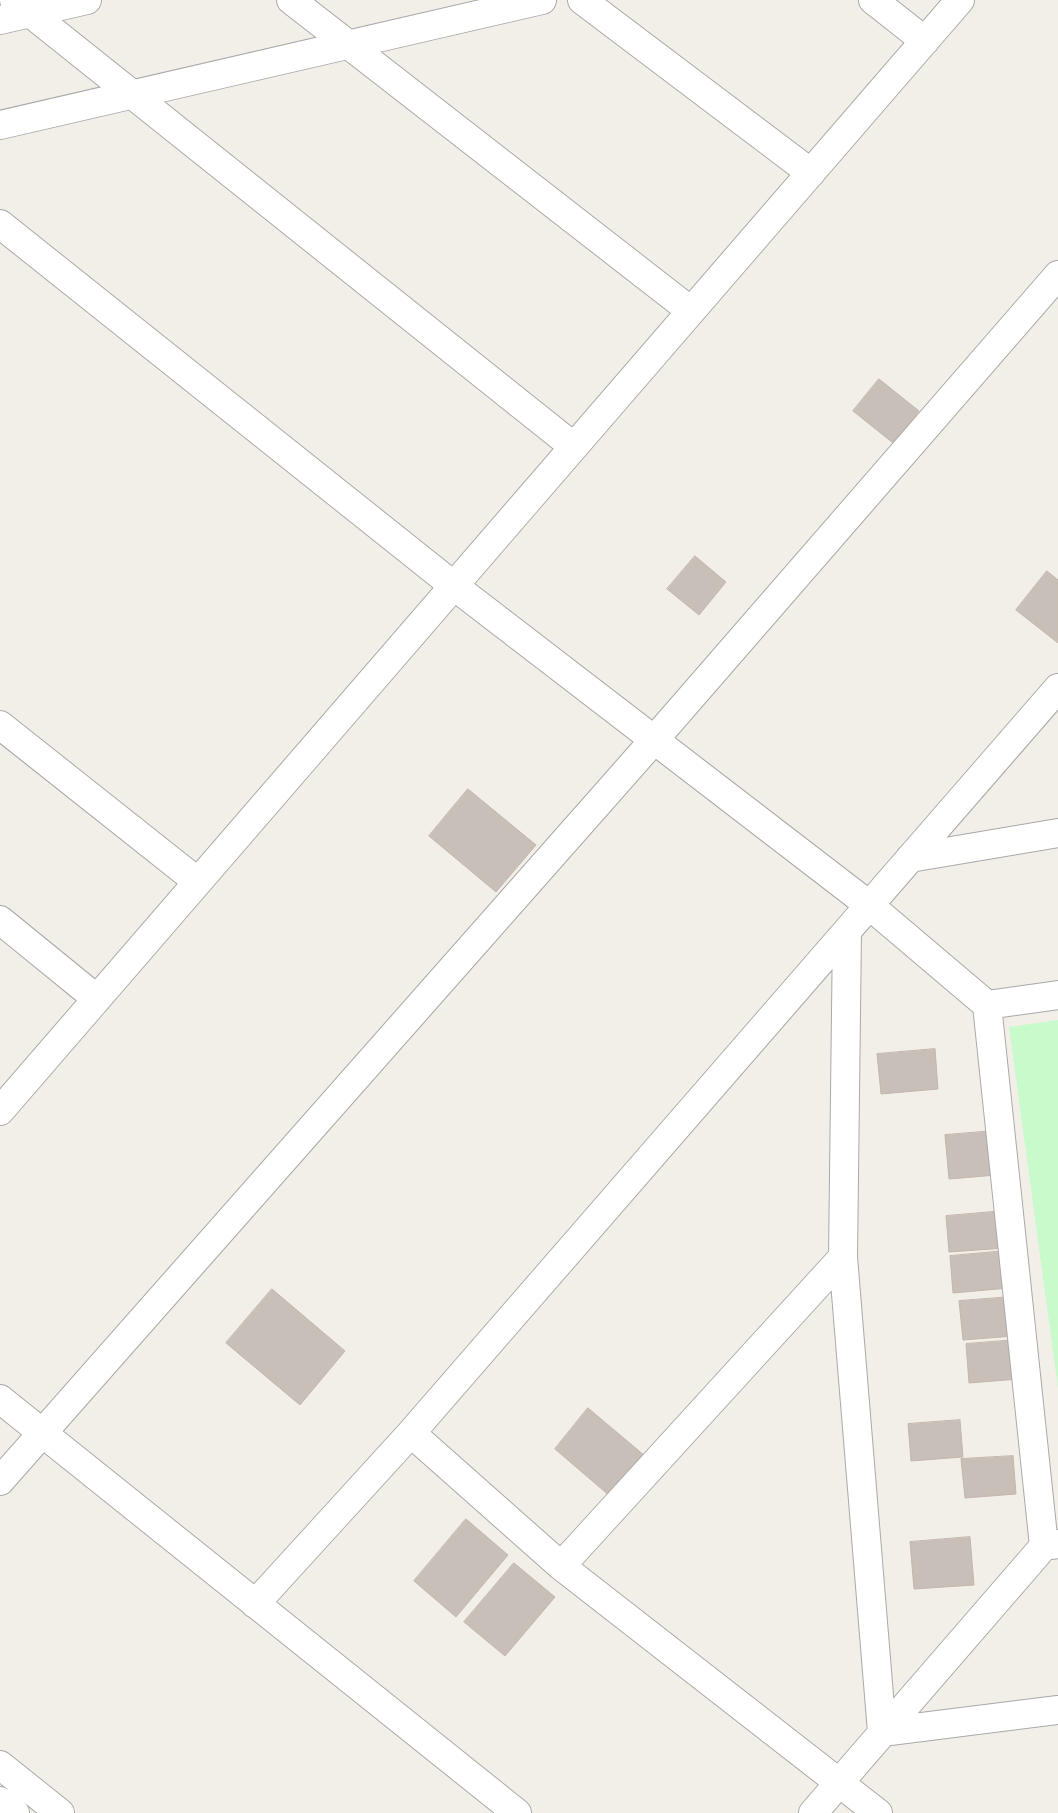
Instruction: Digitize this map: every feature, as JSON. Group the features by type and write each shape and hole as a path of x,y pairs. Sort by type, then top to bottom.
{"street":[{"path":"0,20 22,6 87,0"},
{"path":"291,0 691,311"},
{"path":"0,125 542,0"},
{"path":"582,0 811,173"},
{"path":"873,0 925,41"},
{"path":"0,1111 960,0"},
{"path":"22,6 574,447"},
{"path":"0,224 454,586 869,905 987,1005 1051,1545 882,1732 814,1813"},
{"path":"0,1481 654,740 1058,275"},
{"path":"256,1604 411,1433 1058,688"},
{"path":"0,725 198,882"},
{"path":"910,858 1058,833"},
{"path":"0,920 97,999"},
{"path":"847,931 843,1257 882,1732"},
{"path":"987,1005 1058,995"},
{"path":"561,1566 843,1257"},
{"path":"0,1399 516,1813"},
{"path":"411,1433 561,1566 878,1813"},
{"path":"882,1732 1058,1710"},
{"path":"0,1765 60,1813"},
{"path":"0,1801 15,1813"}],"green space":[{"path":"1058,1020 1058,1388 1009,1027"}],"building":[{"path":"879,379 919,411 893,443 853,411"},
{"path":"695,556 726,582 699,615 667,589"},
{"path":"1047,571 1058,580 1058,643 1016,610"},
{"path":"468,789 536,845 496,892 429,836"},
{"path":"935,1049 938,1089 881,1094 877,1054"},
{"path":"994,1131 997,1175 949,1179 945,1135"},
{"path":"1004,1211 1006,1248 949,1252 946,1216"},
{"path":"1006,1251 1009,1288 953,1293 950,1256"},
{"path":"272,1289 345,1351 300,1405 226,1343"},
{"path":"1011,1297 1014,1336 963,1340 959,1301"},
{"path":"1016,1340 1019,1379 969,1383 966,1344"},
{"path":"588,1408 645,1456 611,1497 555,1449"},
{"path":"960,1420 963,1457 911,1461 908,1424"},
{"path":"1013,1456 1016,1494 965,1498 961,1459"},
{"path":"466,1519 508,1555 456,1617 414,1581"},
{"path":"970,1537 974,1585 914,1589 910,1542"},
{"path":"514,1563 555,1597 505,1656 464,1622"}]}
